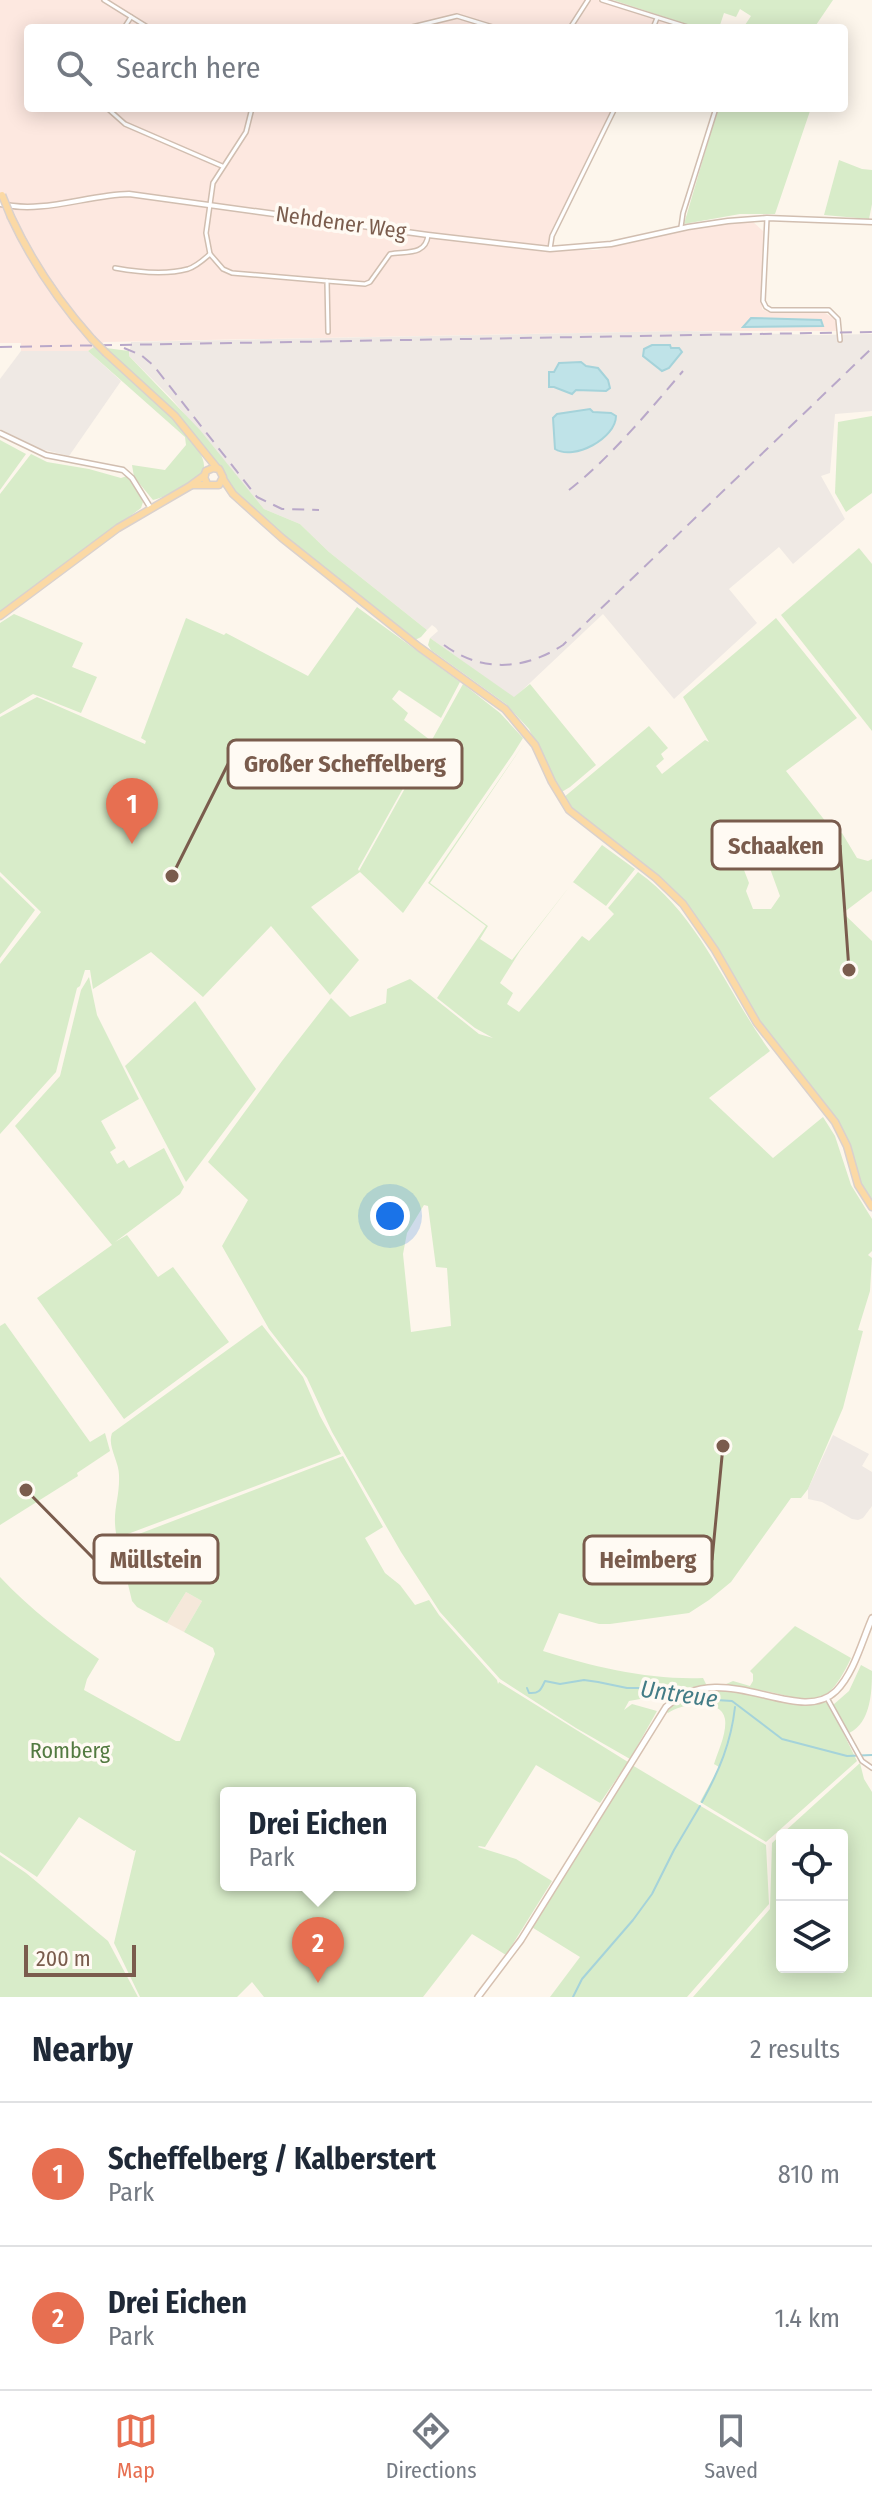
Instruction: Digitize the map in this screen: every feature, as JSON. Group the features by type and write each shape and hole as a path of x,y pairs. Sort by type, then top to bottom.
{"main road":[{"path":"1,193 33,260 50,287 92,339 192,435 222,473 233,494 275,532 396,628 505,709 535,745 569,810 656,878 683,904 715,950 757,1023 835,1122 847,1146 858,1185 872,1207"},
{"path":"206,455 207,484"},
{"path":"0,616 97,543 150,507 190,486 210,468 217,468"},
{"path":"216,486 223,479"},
{"path":"190,486 207,484 233,494"},
{"path":"478,1997 521,1940 663,1711 681,1695 733,1687 802,1703 827,1698 846,1678 872,1618"}],"street":[{"path":"104,0 142,24"},
{"path":"573,24 588,0"},
{"path":"602,0 677,24"},
{"path":"424,24 457,16 483,24"},
{"path":"127,24 131,17"},
{"path":"655,24 657,18"},
{"path":"112,112 125,124 222,166"},
{"path":"251,112 246,132 213,183 208,205 206,233 210,254 223,269 232,273 365,284 370,282 390,254 423,248 428,235"},
{"path":"550,249 552,236 613,112"},
{"path":"681,229 681,220 715,112"},
{"name":"Nehdener Weg","path":"0,204 41,207 102,195 129,194 550,249 611,244 712,222 767,218 871,222"},
{"path":"767,218 763,301 766,307 771,310 829,310 838,319 840,340"},
{"path":"115,268 134,272 182,270 191,268 210,254"},
{"path":"327,281 328,332"},
{"path":"0,433 46,455 123,470 134,480 150,507"},
{"path":"827,1698 859,1756 865,1765 872,1768"}],"shaded area":[{"path":"0,0 598,0 672,24 24,24 24,112 611,112 549,238 553,250 597,250 720,223 752,221 763,231 762,309 768,312 825,313 835,319 838,331 104,342 88,351 21,351 21,343 0,343"},
{"path":"684,331 872,334 872,411 835,414 830,473 821,476 845,519 793,564 779,547 729,589 757,623 674,699 603,614 514,698 430,638 438,631 436,628 432,625 427,630 329,552 300,524 264,509 171,398 129,356 131,342"},
{"path":"21,351 88,351 121,381 69,456 41,449 0,429 0,379"},
{"path":"833,1435 869,1454 862,1466 872,1472 872,1506 858,1520 822,1502 808,1499 808,1489"},
{"path":"186,1592 202,1601 184,1632 167,1623"}],"green space":[{"path":"613,0 833,0 817,24 746,24 751,16 740,9 736,17 724,13 720,24 686,24"},
{"path":"717,112 810,112 775,214 740,214 684,224"},
{"path":"839,160 872,170 869,219 824,215"},
{"path":"97,345 160,404 192,441 202,456 204,468 194,480 153,500 134,477 132,465 165,470 186,445 185,437 88,351"},
{"path":"106,348 129,351 129,356 200,430 264,509 300,524 329,552 427,630 421,637 415,640 299,550 233,490 187,426"},
{"path":"872,416 872,493 846,512 835,493 838,422"},
{"path":"0,440 26,454 0,490"},
{"path":"31,454 47,462 121,478 127,476 143,502 141,508 0,613 0,494"},
{"path":"859,548 872,564 872,731 781,615"},
{"path":"357,607 460,682 441,718 399,690 392,699 408,713 404,720 430,740 359,871 463,684 500,713 523,738 513,754 403,913 360,872 311,907 359,960 330,995 271,926 203,997 151,952 93,989 90,970 85,970 77,988 56,1072 0,1134 0,964 41,912 0,872 0,717 37,697 145,744 146,741 141,738 186,618 224,635 226,633 308,676"},
{"path":"14,614 83,643 72,667 97,677 81,713 33,694 0,714 0,623"},
{"path":"776,618 857,718 786,771 837,836 842,833 857,858 872,859 872,891 843,913 872,941 872,1205 859,1184 844,1134 760,1022 719,950 688,905 660,878 577,814 563,798 649,726 668,748 661,754 664,759 656,766 662,774 705,740 709,742 683,697","holes":["768,863 780,896 771,909 753,909 746,891 749,883 744,870"]},
{"path":"430,638 514,697 530,684 596,765 560,793 529,729 506,704 431,650 428,645"},
{"path":"525,742 430,883 488,926 480,939 512,960 571,885 520,951 500,983 513,993 507,1004 519,1012 582,936 589,941 614,914 608,908 638,872 679,910 770,1051 709,1098 773,1158 823,1117 835,1136 851,1185 872,1219 872,1251 868,1255 872,1258 870,1291 858,1330 863,1331 843,1408 808,1489 801,1498 791,1498 731,1582 689,1613 599,1624 559,1613 543,1651 622,1671 662,1677 703,1678 707,1686 693,1689 666,1703 652,1693 646,1698 629,1701 624,1710 632,1704 657,1711 630,1759 500,1679 440,1612 401,1552 332,1432 307,1378 269,1329 222,1246 248,1200 208,1162 331,998 350,1017 386,1003 387,989 410,979 479,1034 493,1038 437,998 486,926 428,883","holes":["424,1205 428,1206 436,1267 447,1268 451,1326 411,1332 403,1254 407,1233"]},
{"path":"602,845 635,869 606,906 573,882"},
{"path":"0,876 35,910 0,958"},
{"path":"89,977 97,1015 139,1099 101,1121 116,1148 110,1152 117,1164 124,1160 129,1168 164,1148 184,1187 180,1194 115,1242 127,1235 158,1277 173,1267 229,1342 124,1419 37,1298 112,1245 15,1126 60,1076 81,990"},
{"path":"195,1001 256,1089 186,1182 125,1066"},
{"path":"5,1323 90,1442 105,1433 110,1451 77,1473 78,1476 0,1525 0,1326"},
{"path":"262,1325 303,1377 341,1454 117,1538 115,1520 119,1475 111,1443 112,1433"},
{"name":"Romberg","path":"343,1456 383,1527 365,1538 385,1573 400,1585 415,1605 429,1600 498,1684 628,1762 600,1803 536,1765 485,1847 478,1847 516,1859 552,1881 506,1955 472,1934 423,1997 264,1997 252,1982 237,1997 140,1997 114,1943 136,1850 79,1817 37,1877 0,1852 0,1577 47,1621 99,1659 84,1690 180,1741 215,1654 213,1648 184,1632 202,1601 186,1592 167,1623 137,1607 132,1601 118,1542"},
{"path":"795,1626 851,1658 830,1691 820,1698 797,1699 750,1689 796,1705 828,1702 857,1761 781,1829 776,1829 776,1833 766,1842 700,1802 719,1767 714,1764 725,1730 722,1712 716,1707 700,1704 668,1713 665,1710 693,1694 725,1690 724,1685 733,1681 750,1686 753,1674 750,1671"},
{"path":"861,1665 872,1671 871,1697 862,1722 849,1733 833,1705 849,1691"},
{"path":"860,1763 864,1779 872,1792 872,1997 693,1997 770,1909 772,1843 776,1839 776,1973 848,1973 848,1829 787,1829"},
{"path":"632,1765 766,1845 769,1904 687,1997 550,1997 580,1957 530,1926"},
{"path":"0,1855 108,1941 138,1997 0,1997"}],"water":[{"path":"751,318 821,320 823,326 743,327"},
{"path":"652,345 670,345 682,352 669,368 662,371 643,356 644,349"},
{"path":"581,362 598,368 608,380 610,388 606,391 576,390 572,394 549,387 549,372 554,372 559,363"},
{"path":"590,409 616,416 609,432 583,450 563,452 555,449 553,418 557,414"}],"waterway":[{"name":"Untreue","path":"527,1688 529,1693 536,1693 545,1681 560,1684 584,1680 679,1695"},
{"name":"Untreue","path":"685,1698 732,1701 782,1739 847,1756 872,1755"},
{"path":"702,1802 731,1733 735,1707"},
{"path":"573,1997 582,1979 652,1894 700,1806"}],"railway":[{"path":"0,347 872,332"},
{"path":"124,348 141,355 153,365 257,497 282,509 319,510"},
{"path":"444,645 473,660 504,665 534,659 563,645 872,348"},
{"path":"569,490 614,449 683,371"}],"place":[{"name":"Scheffelberg / Kalberstert","path":"132,844"},
{"name":"Großer Scheffelberg","path":"172,876"},
{"name":"Schaaken","path":"849,970"},
{"name":"Heimberg","path":"723,1446"},
{"name":"Müllstein","path":"26,1490"},
{"name":"Drei Eichen","path":"318,1983"}]}
